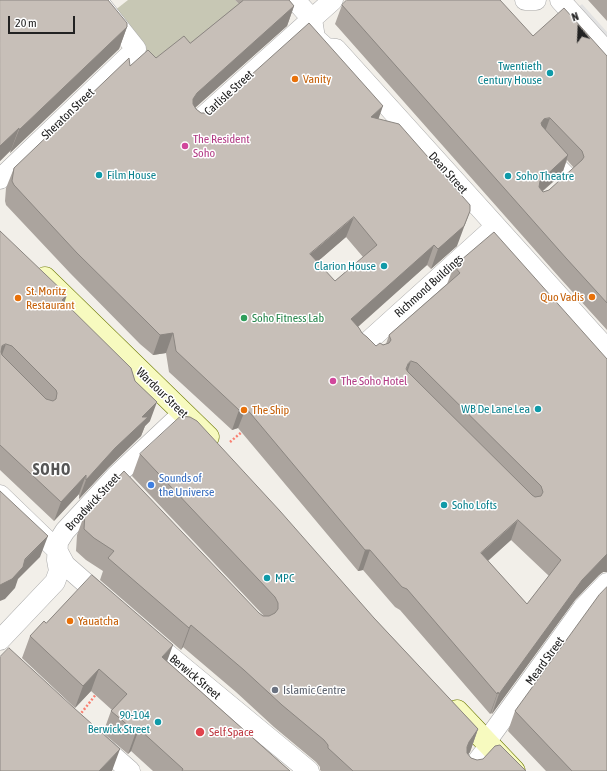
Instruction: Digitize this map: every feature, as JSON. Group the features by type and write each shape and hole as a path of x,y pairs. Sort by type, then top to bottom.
{"street":[{"path":"295,0 312,19"},
{"name":"Carlisle Street","path":"196,122 333,0"},
{"path":"525,0 536,0"},
{"path":"560,0 607,52"},
{"name":"Sheraton Street","path":"0,179 136,49 106,4"},
{"name":"Dean Street","path":"312,19 315,38 326,48 336,49 504,230 607,349"},
{"name":"Richmond Buildings","path":"367,350 504,230"},
{"name":"Wardour Street","path":"34,266 183,413 228,445"},
{"name":"Broadwick Street","path":"0,640 55,582 59,570 57,560 58,542 65,531 122,482 183,413"},
{"path":"0,495 57,550 65,565 118,611"},
{"name":"Meard Street","path":"470,771 583,608 606,584"},
{"name":"Berwick Street","path":"134,626 309,771"},
{"path":"444,697 514,771"},
{"path":"73,722 130,771"}],"lane":[{"path":"546,148 571,174 555,189"}],"path":[{"path":"228,445 244,429"},
{"path":"73,722 100,690"}],"shaded area":[{"path":"128,0 235,0 247,12 160,69 114,11"},
{"path":"582,4 607,32 607,43 576,9"}],"building":[{"path":"0,0 108,0 127,23 127,27 19,130 19,128 0,146"},
{"path":"244,0 289,0 294,6 197,93 193,99 193,104 196,109 201,113 207,113 212,110 309,23 383,106 371,117 399,124 470,205 470,211 464,226 438,249 434,245 351,319 362,333 376,346 380,343 383,345 389,343 391,340 389,335 460,273 454,266 494,232 607,359 607,554 582,580 499,694 498,692 497,694 407,589 402,587 370,550 365,550 246,408 239,410 176,351 173,333 160,335 77,253 12,181 14,168 129,58 130,66 148,50 156,58 184,36 190,43","holes":["354,217 377,245 335,281 310,254","411,361 417,363 541,486 543,492 541,496 535,497 532,495 408,372 406,369","518,520 561,560 527,604 481,553"]},
{"path":"347,0 500,0 533,36 564,8 607,56 607,303 566,258 342,5","holes":["550,118 582,151 584,157 582,160 549,190 543,192 539,187 540,181 568,155 542,126 541,123 544,119"]},
{"path":"0,231 67,295 62,300 131,368 135,381 157,402 142,417 148,417 115,448 86,480 86,475 61,502 0,445","holes":["6,344 12,346 56,390 56,399 53,401 46,399 2,355 2,346"]},
{"path":"181,416 190,417 197,421 280,511 374,618 478,729 467,747 467,753 471,758 477,760 483,759 495,746 500,745 526,771 353,771 328,748 328,745 324,740 282,705 244,670 191,625 189,628 108,558 114,551 94,538 84,529 85,513 124,471 259,613 263,616 269,616 275,613 278,609 278,603 275,597 140,454"},
{"path":"0,491 48,536 25,559 23,567 12,579 0,585"},
{"path":"92,575 173,645 162,657 290,771 182,771 183,769 139,729 136,732 111,711 127,694 99,669 83,686 30,636 44,621 46,623"},
{"path":"607,587 607,771 572,771 515,711 599,595"},
{"path":"9,648 120,749 99,771 0,771 0,657"}],"place":[{"name":"Twentieth Century House","path":"550,73"},
{"name":"Vanity","path":"295,79"},
{"name":"The Resident Soho","path":"185,146"},
{"name":"Film House","path":"99,175"},
{"name":"Soho Theatre","path":"508,176"},
{"name":"Clarion House","path":"384,266"},
{"name":"Quo Vadis","path":"592,297"},
{"name":"St. Moritz Restaurant","path":"18,298"},
{"name":"Soho Fitness Lab","path":"244,318"},
{"name":"The Soho Hotel","path":"333,381"},
{"name":"WB De Lane Lea","path":"538,409"},
{"name":"The Ship","path":"244,410"},
{"name":"Sounds of the Universe","path":"151,485"},
{"name":"Soho Lofts","path":"444,505"},
{"name":"MPC","path":"267,578"},
{"name":"Yauatcha","path":"70,621"},
{"name":"Islamic Centre","path":"275,690"},
{"name":"90-104 Berwick Street","path":"158,722"},
{"name":"Self Space","path":"200,732"}],"district":[{"name":"SOHO","path":"52,470"}]}
